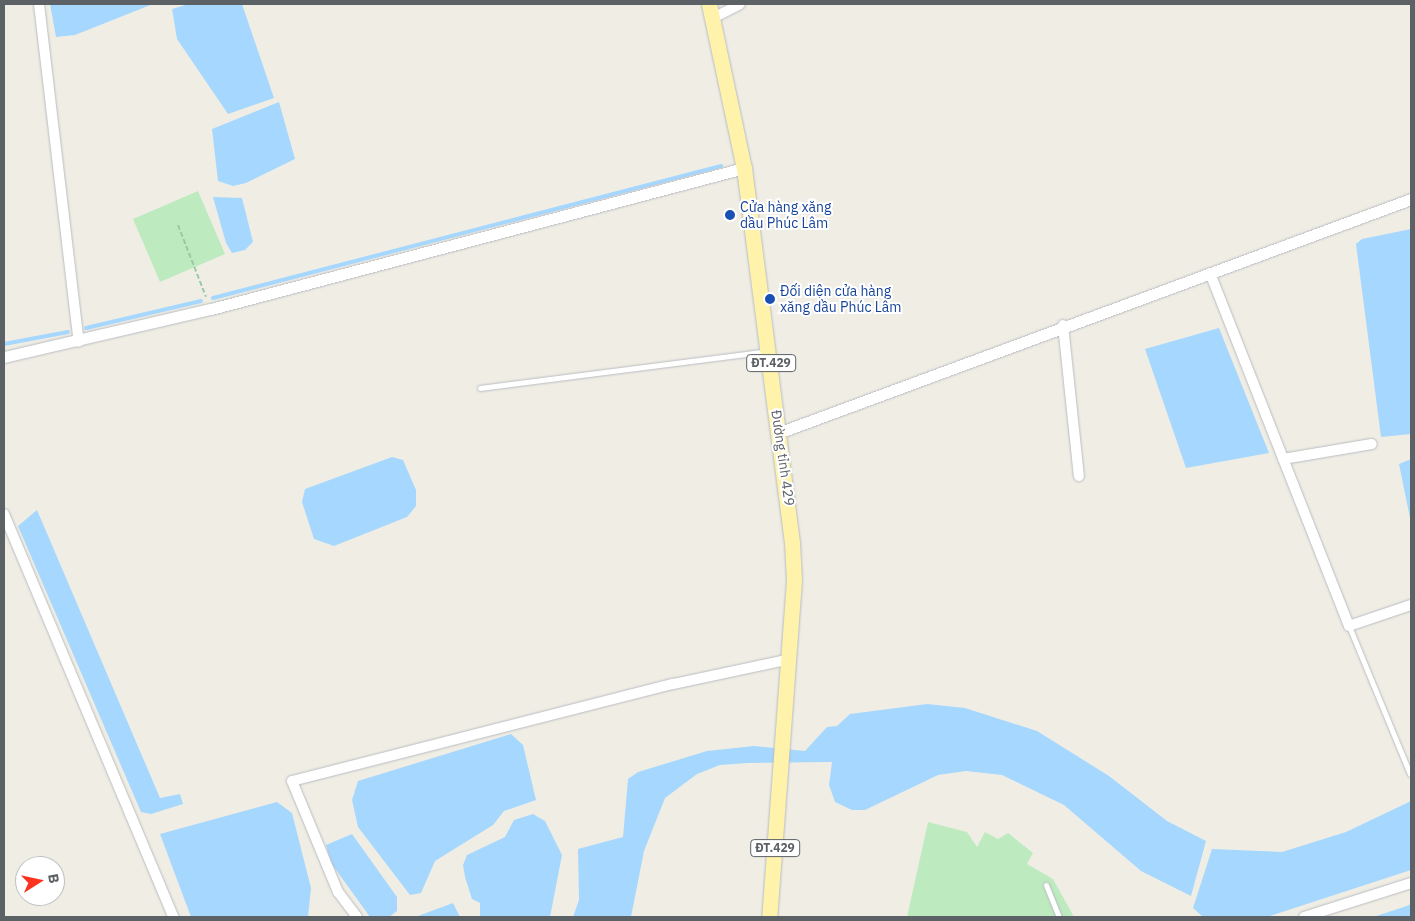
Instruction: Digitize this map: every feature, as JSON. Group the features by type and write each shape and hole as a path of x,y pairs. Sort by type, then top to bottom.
{"main road":[{"name":"Đường tỉnh 429","path":"711,11 744,168 770,351 778,433 787,474 793,571 769,917"}],"street":[{"path":"39,4 79,342"},
{"path":"711,11 740,4"},
{"path":"4,357 79,342 211,309 744,168"},
{"path":"778,433 1063,325 1411,199"},
{"path":"1210,273 1349,626 1411,605"},
{"path":"1063,325 1078,476"},
{"path":"1283,459 1372,444"},
{"path":"4,514 172,917"},
{"path":"356,917 338,892 292,781 673,684 786,660"},
{"path":"1304,917 1411,883"}],"lane":[{"path":"480,388 770,351"},
{"path":"1349,626 1410,774"},
{"path":"1046,886 1059,917"}],"path":[{"path":"178,225 211,309"}],"green space":[{"path":"198,191 225,254 160,282 133,219"},
{"path":"928,822 967,832 977,847 985,832 998,839 1008,833 1033,853 1027,864 1053,879 1074,917 907,917"}],"water":[{"path":"50,4 153,4 75,35 56,37"},
{"path":"189,4 242,4 274,98 228,114 177,39 172,9"},
{"path":"279,102 295,159 246,183 233,186 218,181 212,129"},
{"path":"213,197 242,198 253,242 245,250 232,253 226,243"},
{"path":"1411,229 1411,434 1381,437 1356,244 1362,239"},
{"path":"1219,328 1269,453 1186,468 1145,349"},
{"path":"392,457 403,460 416,490 416,506 407,517 334,546 314,539 302,502 305,489"},
{"path":"1411,459 1411,523 1399,464"},
{"path":"37,510 160,798 180,794 183,804 151,814 141,812 18,526"},
{"path":"927,704 965,708 1037,731 1109,776 1167,821 1206,841 1191,896 1141,871 1064,805 1002,775 966,771 938,775 865,810 852,810 835,802 829,785 832,762 748,763 720,765 697,774 665,798 644,851 631,917 573,917 579,900 578,849 623,837 628,779 638,772 707,751 754,746 805,751 827,727 837,726 850,714"},
{"path":"511,734 523,745 536,800 504,811 493,825 435,861 421,893 410,895 358,827 352,800 358,781"},
{"path":"1411,801 1411,870 1267,917 1203,917 1193,908 1212,849 1282,852 1346,832"},
{"path":"277,802 292,813 311,888 308,917 191,917 160,834"},
{"path":"533,814 545,821 562,855 550,917 480,917 480,903 472,899 465,877 463,865 467,855 505,837 514,820"},
{"path":"352,834 397,897 397,911 389,917 370,917 331,863 326,845"},
{"path":"453,903 460,917 403,917 418,916"},
{"path":"1411,904 1411,917 1373,917 1404,907"}],"waterway":[{"path":"213,298 721,166"},
{"path":"86,328 201,301"},
{"path":"4,344 68,332"}],"place":[{"name":"Cửa hàng xăng dầu Phúc Lâm","path":"730,215"},
{"name":"Đối diện cửa hàng xăng dầu Phúc Lâm","path":"770,299"}]}
